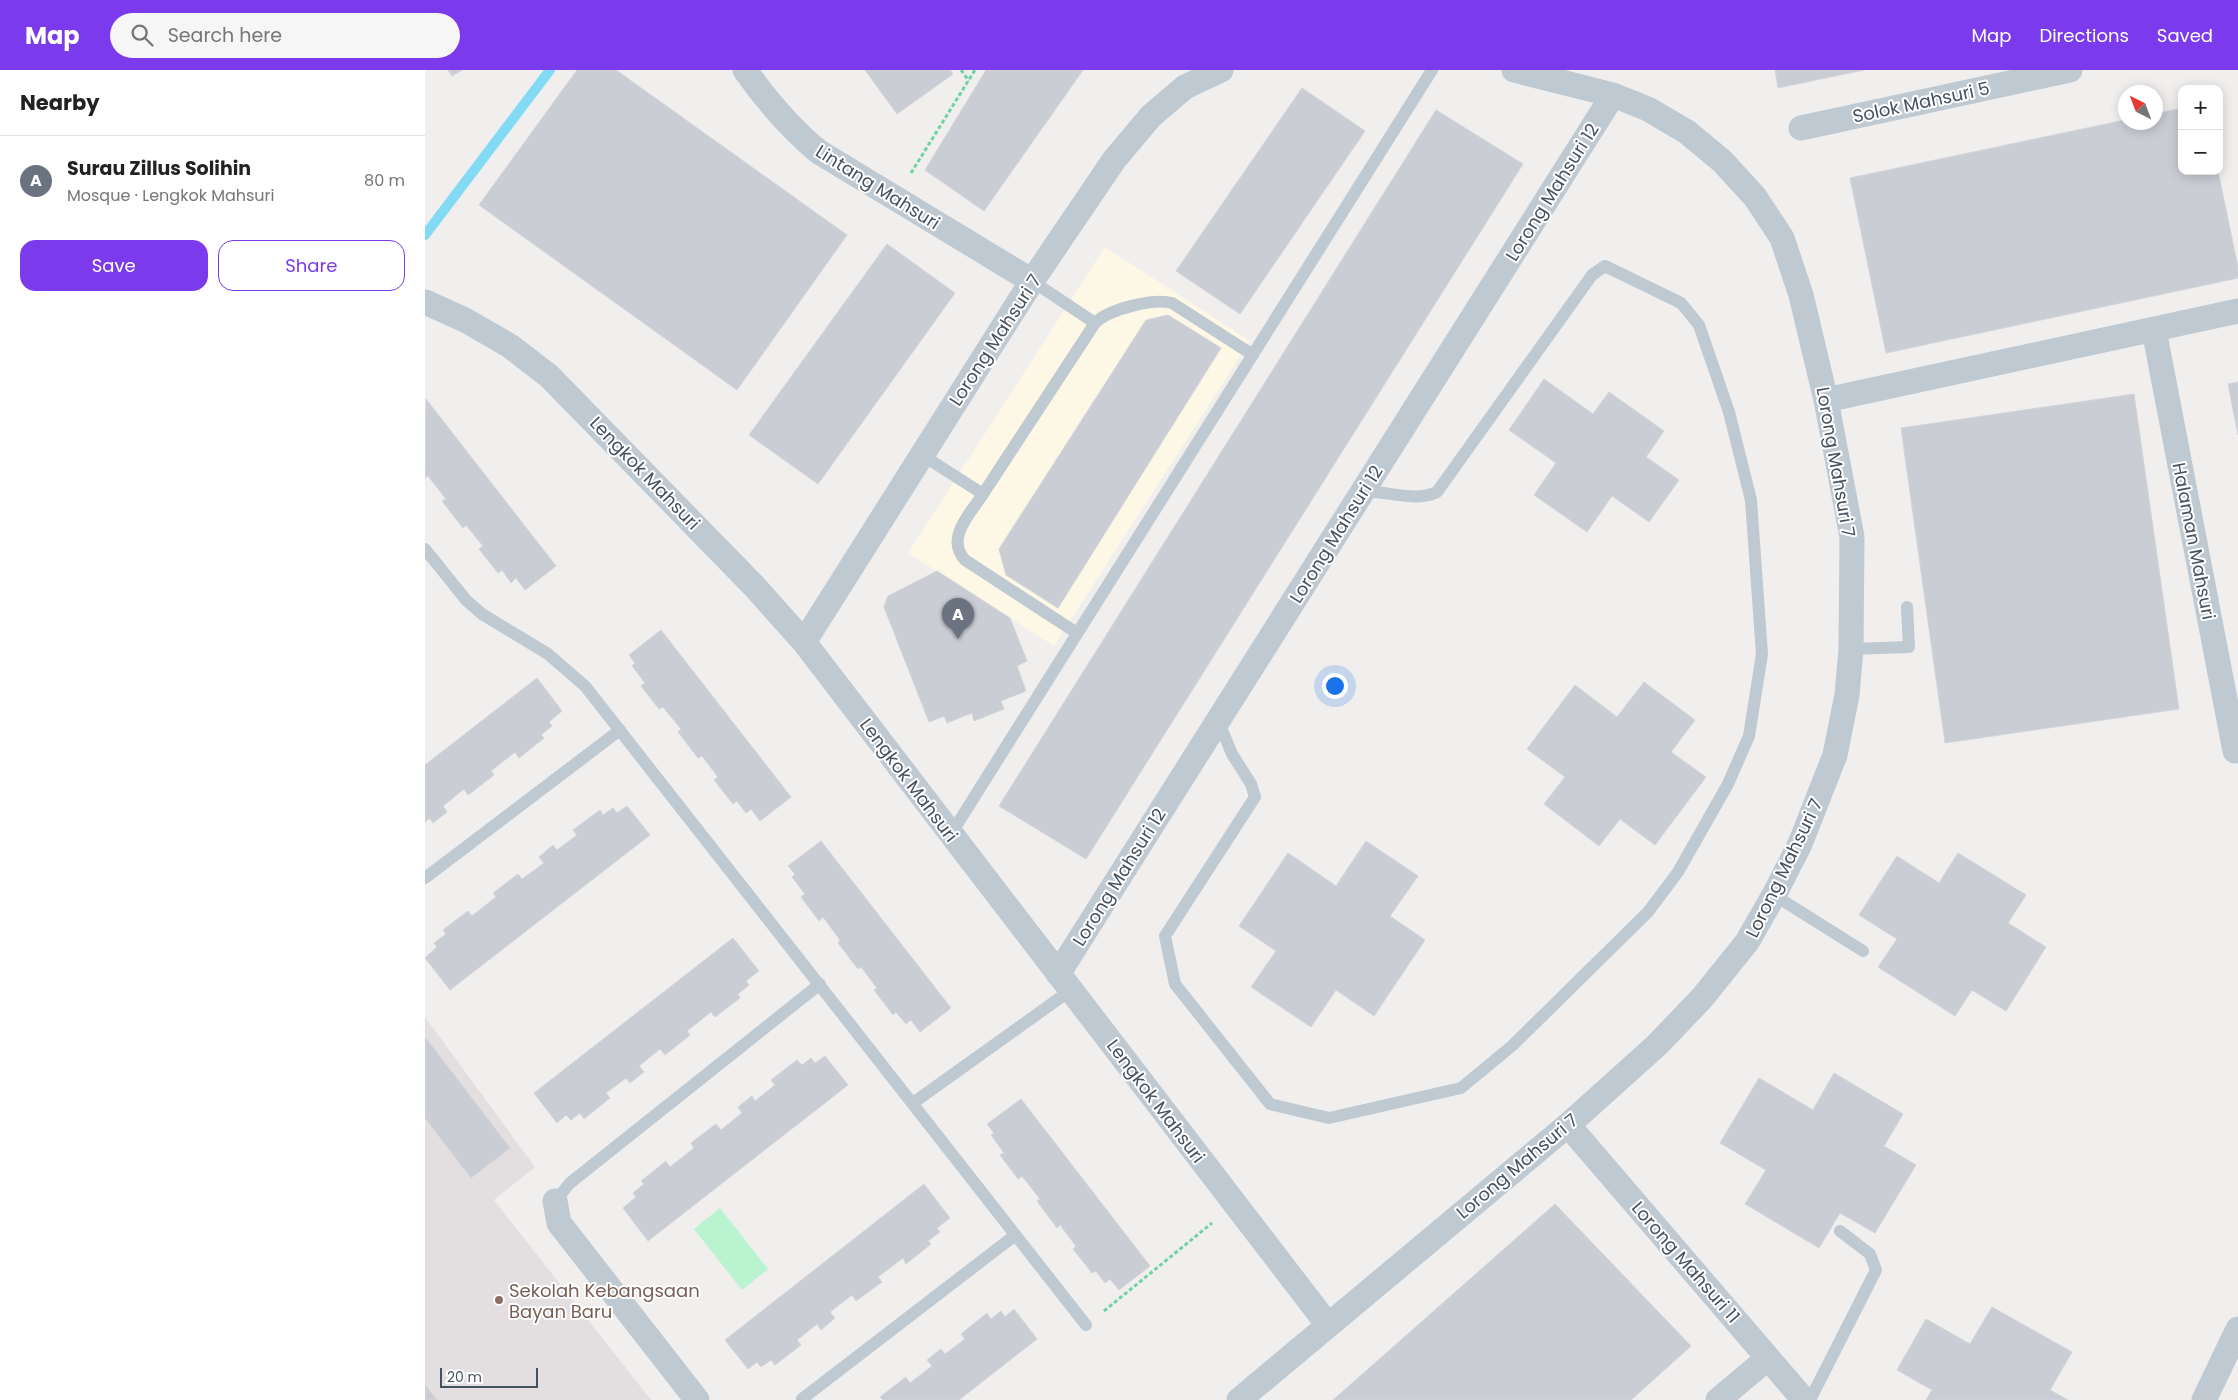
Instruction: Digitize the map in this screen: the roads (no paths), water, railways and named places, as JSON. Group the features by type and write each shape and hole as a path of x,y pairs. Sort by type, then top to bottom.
{"street":[{"name":"Lintang Mahsuri","path":"745,70 769,103 794,132 819,152 1032,281"},
{"name":"Lorong Mahsuri 7","path":"804,642 1032,281 1114,160 1151,116 1185,88 1221,70"},
{"name":"Lorong Mahsuri 7","path":"1239,1400 1568,1124 1657,1044 1701,998 1747,942 1774,895 1800,844 1835,755 1847,695 1851,649 1852,537 1826,400 1801,295 1782,238 1755,197 1722,161 1687,132 1648,109 1613,95 1514,70"},
{"name":"Solok Mahsuri 5","path":"1801,128 2070,70"},
{"name":"Lorong Mahsuri 12","path":"1065,982 1218,720 1613,95"},
{"name":"Lengkok Mahsuri","path":"425,302 465,320 510,346 549,376 755,587 804,642 1328,1325"},
{"path":"1826,400 2238,311"},
{"name":"Halaman Mahsuri","path":"2153,330 2235,751"},
{"name":"Lorong Mahsuri 11","path":"1568,1124 1804,1400"},
{"path":"555,1201 559,1224 697,1400"},
{"path":"2204,1400 2238,1329"},
{"path":"1718,1400 1768,1358"}],"lane":[{"path":"951,834 1432,70"},
{"path":"1218,720 1232,754 1251,784 1255,797 1165,936 1175,984 1271,1104 1329,1118 1461,1088 1513,1045 1648,912 1678,872 1728,784 1749,736 1762,654 1751,500 1729,412 1702,334 1699,326 1681,303 1605,266 1592,275 1437,492 1425,497 1373,491 1362,492"},
{"path":"1032,281 1095,323"},
{"path":"1077,633 965,560 959,554 956,547 960,530 1095,323 1108,313 1154,301 1172,303 1253,355"},
{"path":"922,455 983,494"},
{"path":"425,549 466,600 482,614 548,654 585,686 913,1103 1014,1236 1087,1325"},
{"path":"1851,649 1909,647 1907,607"},
{"path":"425,878 620,730"},
{"path":"1774,895 1863,951"},
{"path":"913,1103 1065,982"},
{"path":"555,1201 569,1183 820,984"},
{"path":"1810,1400 1877,1270 1870,1254 1840,1231"},
{"path":"802,1399 1014,1236"}],"waterway":[{"path":"425,235 550,70"}],"place":[{"name":"Surau Zillus Solihin","path":"958,639"},
{"name":"Sekolah Kebangsaan Bayan Baru","path":"499,1300"}]}
